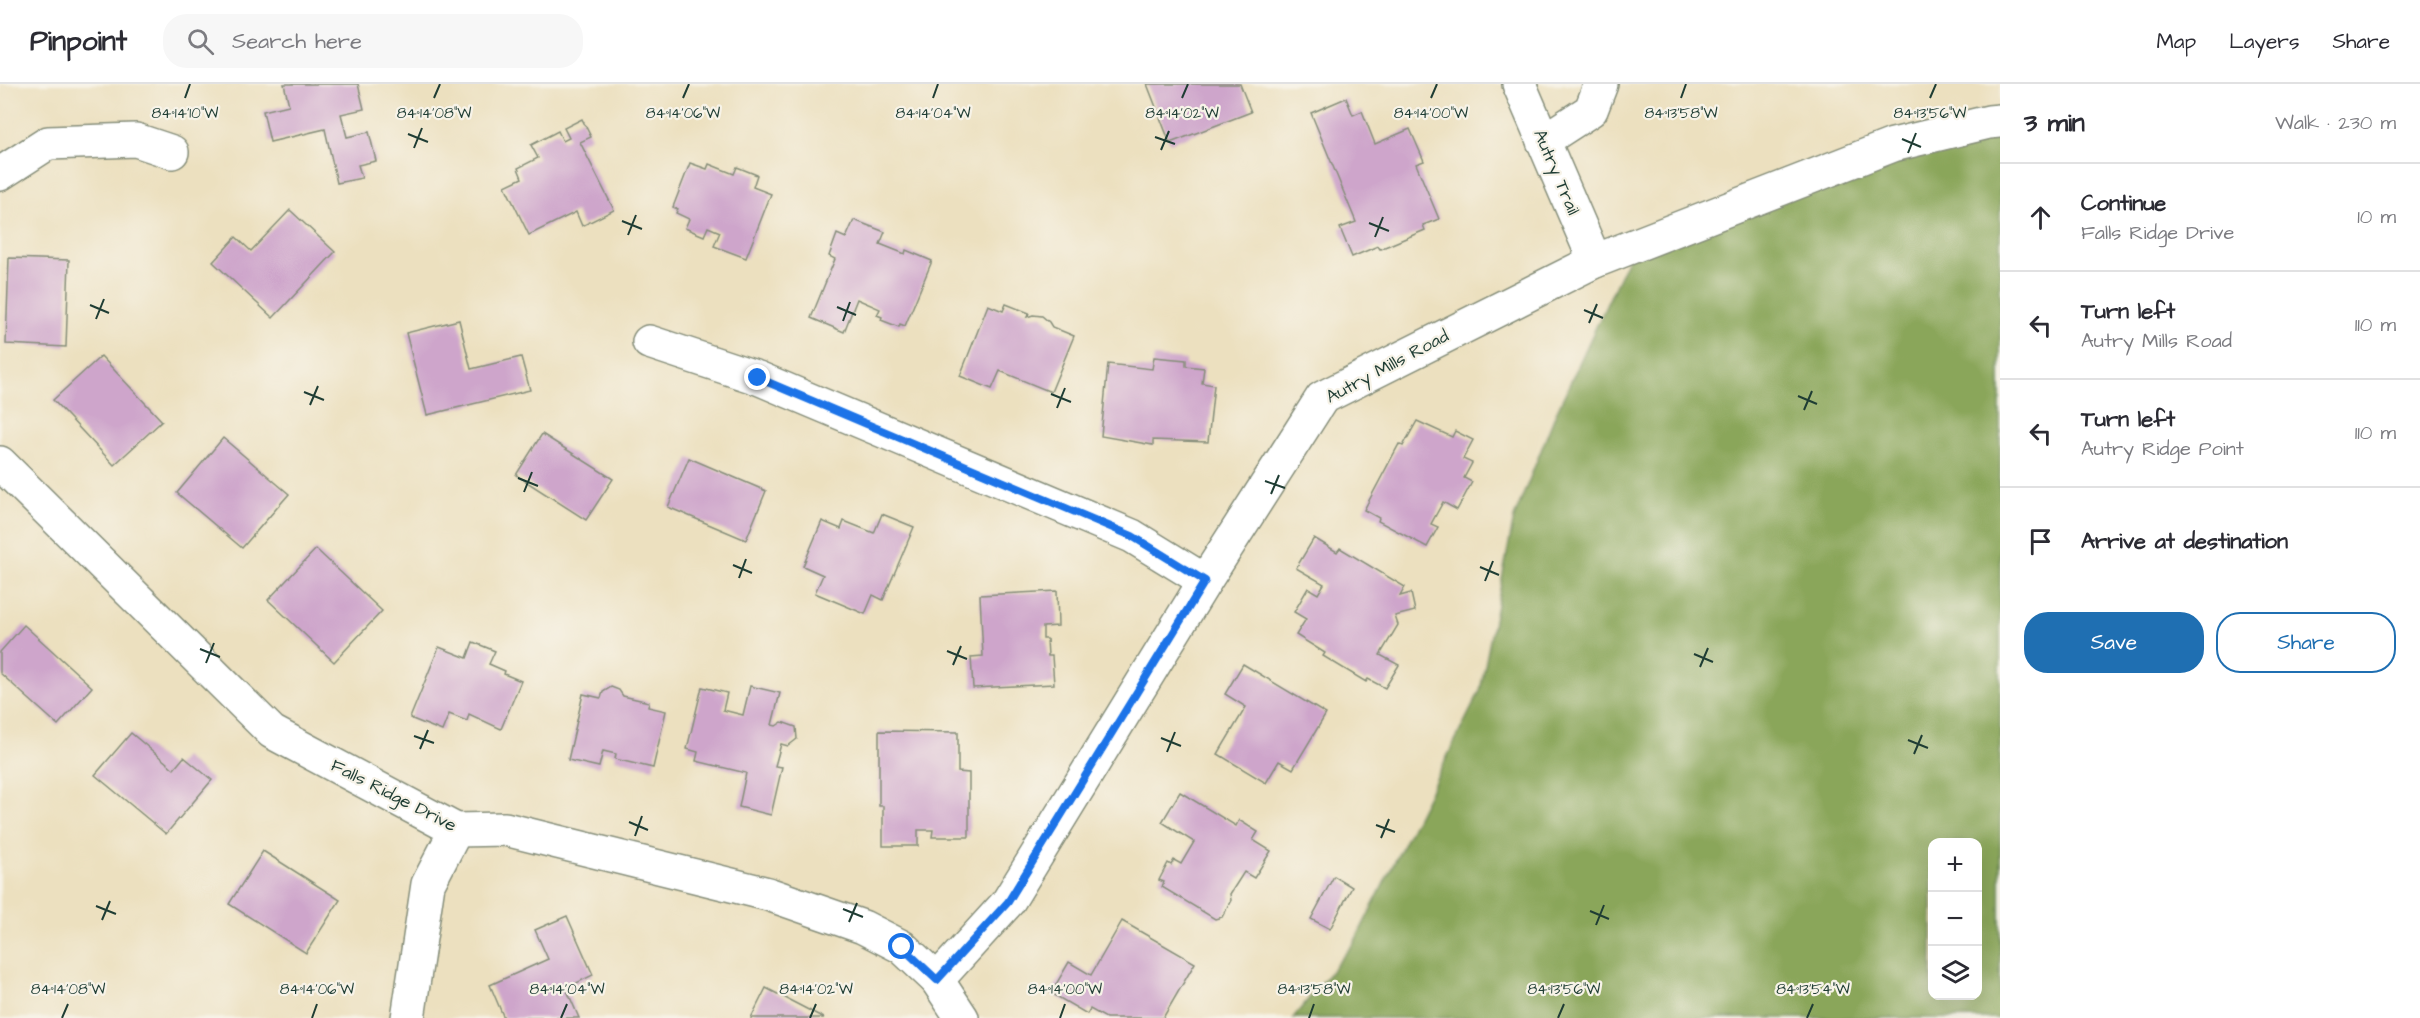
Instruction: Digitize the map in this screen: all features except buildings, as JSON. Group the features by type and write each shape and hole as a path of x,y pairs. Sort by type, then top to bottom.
{"street":[{"name":"Autry Trail","path":"1519,84 1594,261"},
{"path":"1543,141 1591,110 1601,84"},
{"name":"Autry Mills Road","path":"937,980 1008,902 1205,581 1322,398 1594,261 1893,145 2000,121"},
{"path":"0,174 48,143 136,140 172,152"},
{"path":"649,342 758,378 1132,536 1205,581"},
{"name":"Falls Ridge Drive","path":"0,463 272,732 456,830 505,829 768,894 863,927 902,947 937,980 962,1018"},
{"path":"408,1018 428,884 456,830"}],"green space":[{"path":"2000,112 2000,1018 1293,1018 1354,943 1480,691 1514,518 1556,413 1631,252"}],"route":[{"path":"758,378 1132,536 1205,581 1008,902 937,980 902,947"}]}
